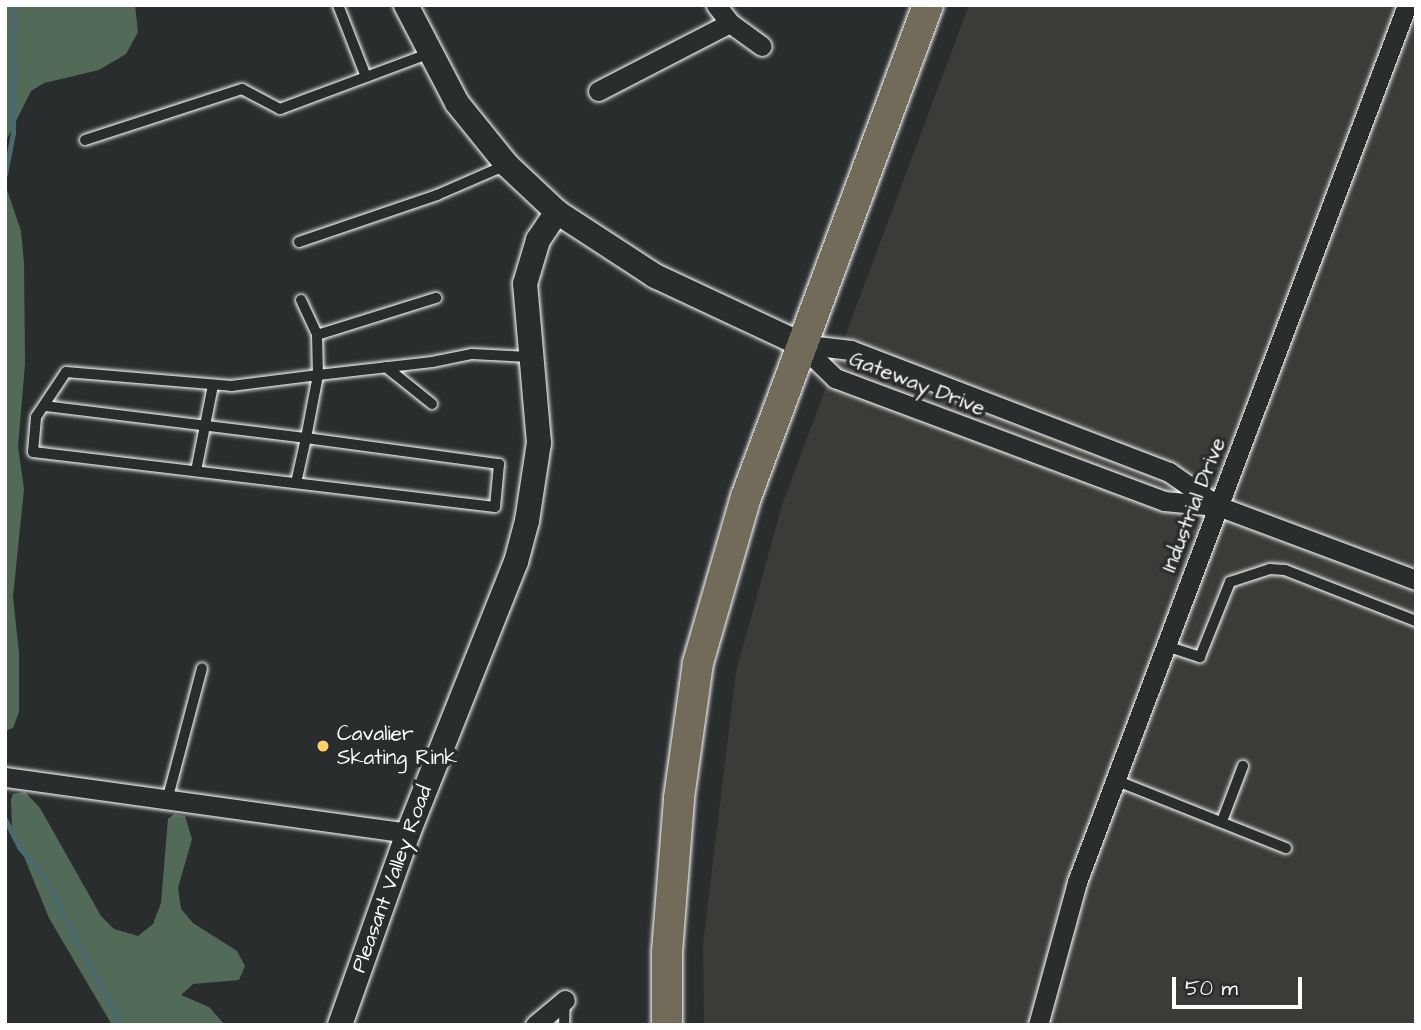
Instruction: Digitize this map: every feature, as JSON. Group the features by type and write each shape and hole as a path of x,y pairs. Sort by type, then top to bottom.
{"main road":[{"path":"667,1025 667,952 679,798 698,663 746,497 800,344 928,5"}],"street":[{"path":"406,5 428,54 457,103 507,165 557,212 655,276 800,344"},
{"path":"716,5 730,23 762,46"},
{"name":"Industrial Drive","path":"1038,1025 1062,926 1407,5"},
{"path":"598,91 730,23"},
{"name":"Pleasant Valley Road","path":"340,1025 408,833 516,562 527,521 538,443 525,284 538,240 557,212"},
{"name":"Gateway Drive","path":"800,344 835,378 1164,501 1218,506"},
{"name":"Gateway Drive","path":"800,344 850,350 1169,472 1218,506 1416,580"},
{"path":"5,777 168,797 408,833"},
{"path":"535,1025 565,1000"}],"lane":[{"path":"338,5 366,77"},
{"path":"85,140 242,89 280,109 428,54"},
{"path":"299,242 437,195 507,165"},
{"path":"317,335 436,298"},
{"path":"296,483 318,375 317,335 301,300"},
{"path":"45,406 499,464 495,507 33,452 36,417 66,372 213,385 386,367 472,354 530,357"},
{"path":"386,367 432,404"},
{"path":"196,471 213,385"},
{"path":"1166,646 1200,657 1230,582 1270,569 1285,570 1416,621"},
{"path":"168,797 202,668"},
{"path":"1222,821 1242,766"},
{"path":"1115,780 1286,848"},
{"path":"564,1025 565,1000"}],"shaded area":[{"path":"969,5 1416,5 1416,1025 704,1025 703,943 736,672 782,505"}],"green space":[{"path":"5,5 135,5 138,32 126,54 99,70 44,83 31,91 5,143"},
{"path":"5,184 21,231 25,364 18,447 24,489 13,597 19,653 19,712 13,728 5,731"},
{"path":"25,792 40,808 101,916 114,929 138,936 153,924 161,903 168,819 174,814 185,816 192,839 178,888 181,909 193,923 237,951 245,966 239,980 193,984 181,995 209,1007 225,1025 112,1025 49,918 12,827 13,794"}],"waterway":[{"path":"5,174 13,133 14,5"},
{"path":"5,234 5,344"},
{"path":"5,819 19,847 44,876 121,1025"}],"place":[{"name":"Cavalier Skating Rink","path":"323,746"}]}
